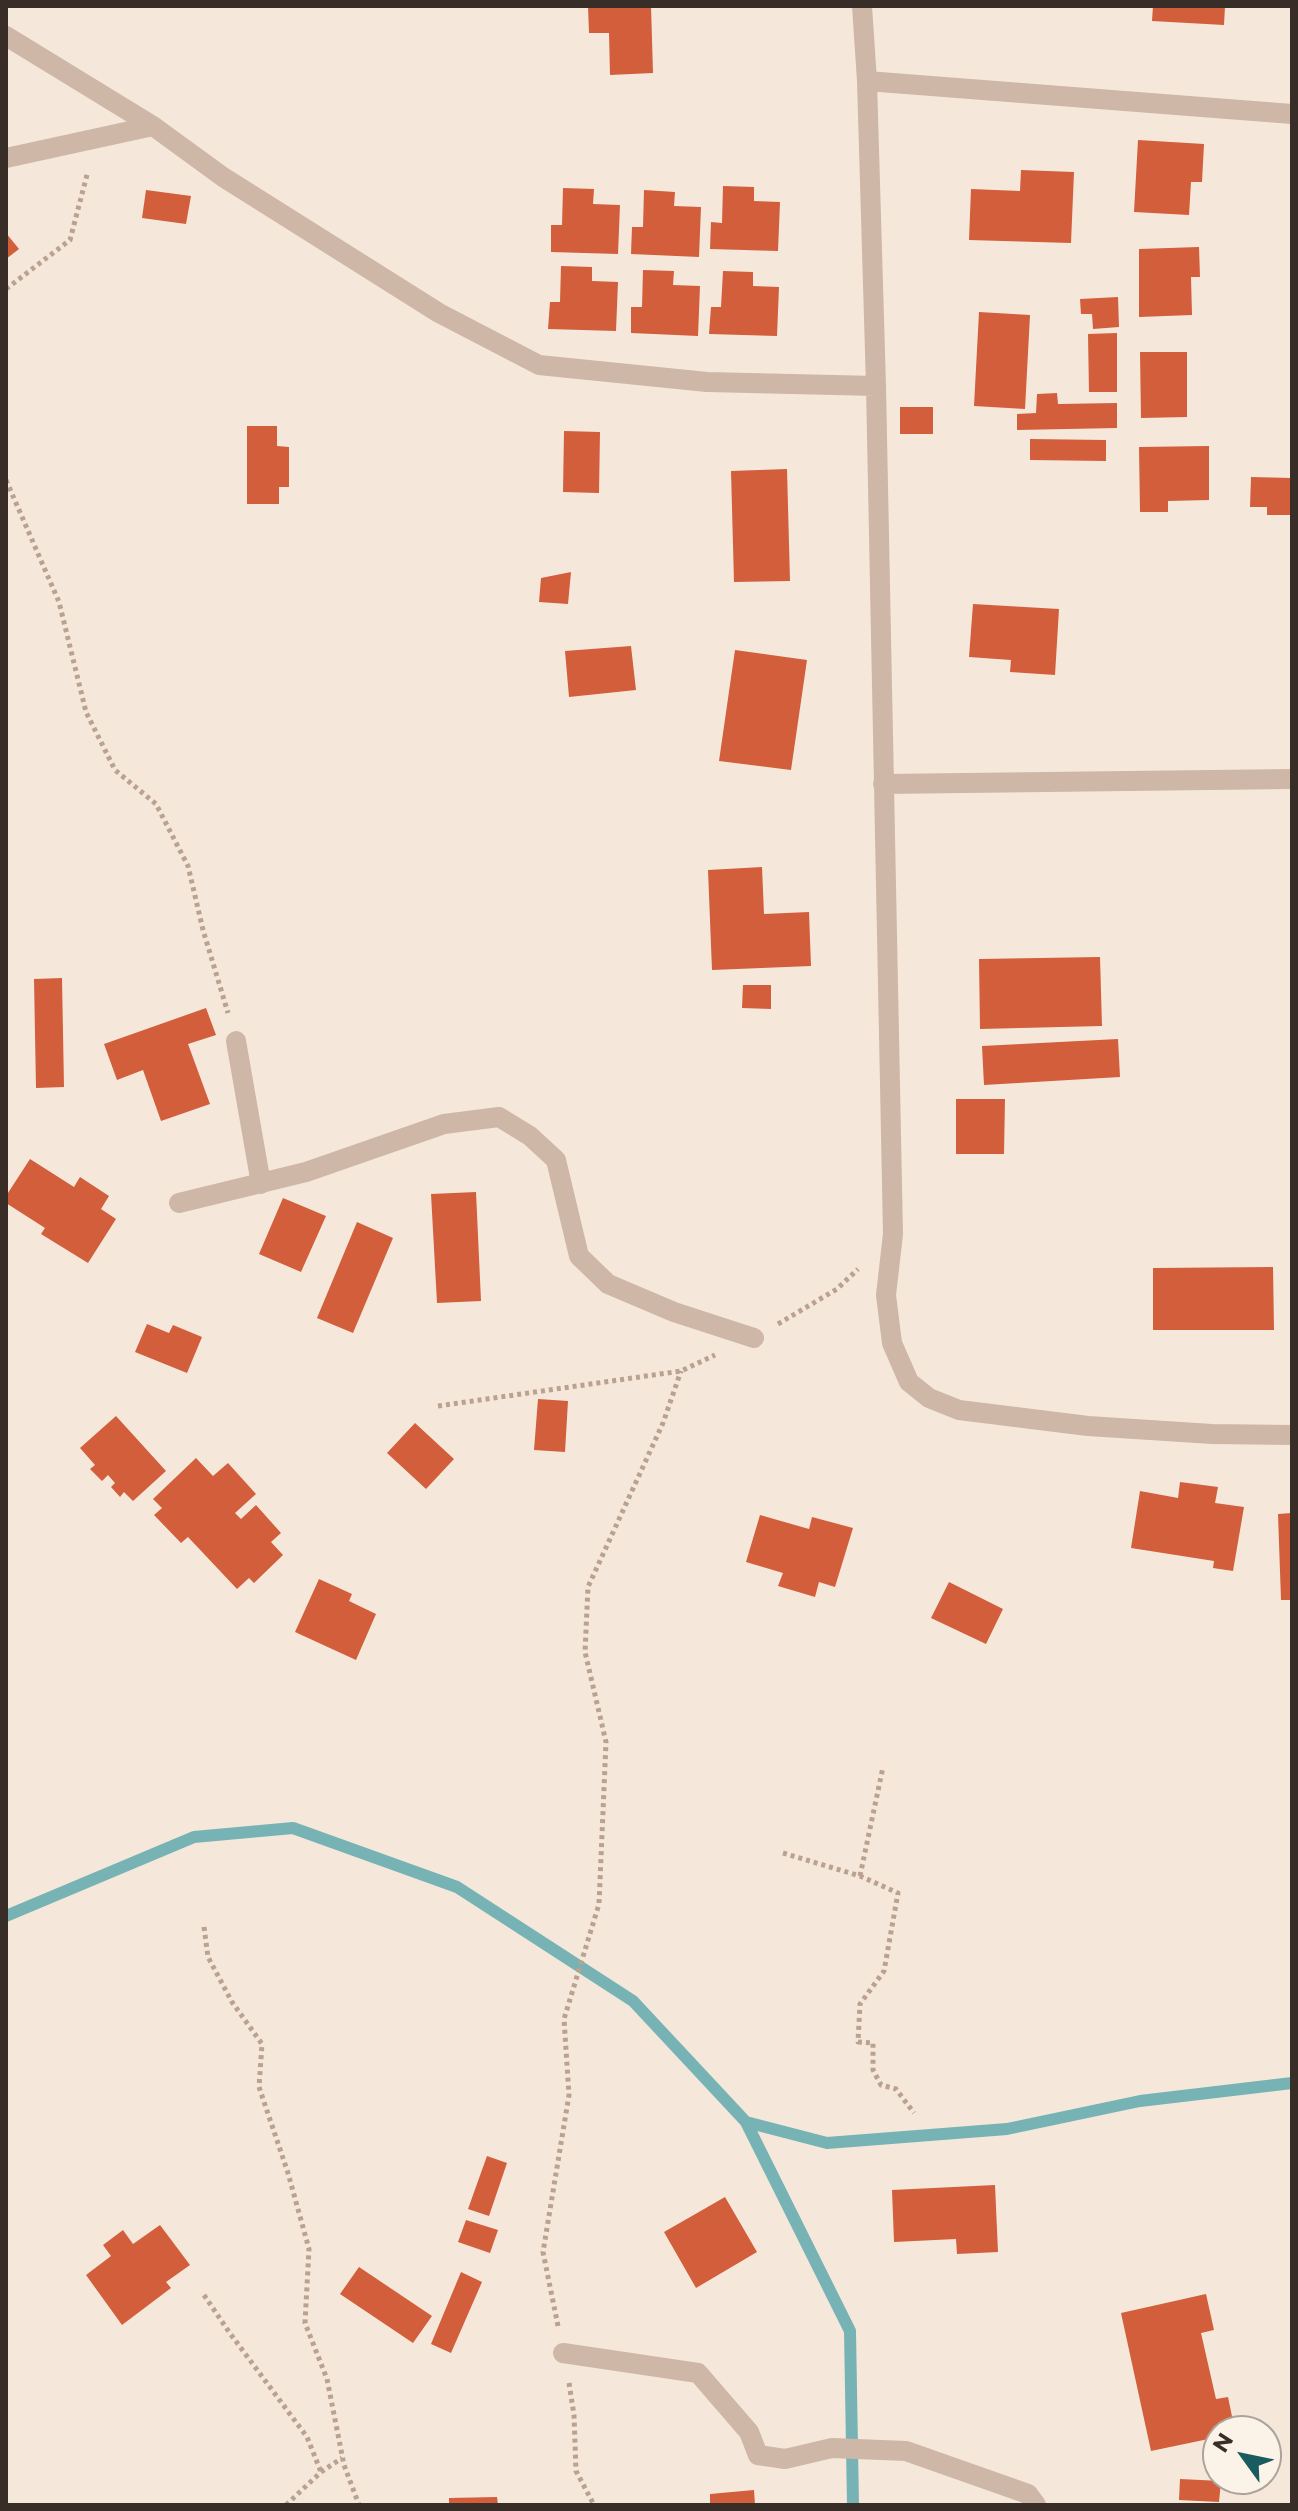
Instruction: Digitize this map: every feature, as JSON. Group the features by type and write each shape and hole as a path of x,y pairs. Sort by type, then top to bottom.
{"street":[{"path":"862,6 876,386 893,1234 886,1295 892,1343 909,1382 929,1398 959,1410 1088,1426 1212,1434 1292,1435"},
{"path":"6,36 153,126 223,177 439,313 539,365 707,382 876,386"},
{"path":"867,81 1292,114"},
{"path":"6,158 153,126"},
{"path":"883,784 1292,779"},
{"path":"236,1041 261,1184"},
{"path":"179,1203 261,1184 369,1152 444,1124 499,1117 530,1136 556,1160 579,1256 608,1284 674,1312 754,1338"},
{"path":"563,2353 698,2373 749,2432 758,2455 785,2459 832,2448 906,2451 1028,2494 1036,2505"}],"path":[{"path":"6,289 70,240 97,139"},
{"path":"6,480 59,602 86,712 115,770 156,804 188,866 203,930 236,1041"},
{"path":"438,1406 681,1371 754,1338 837,1289 893,1234"},
{"path":"594,2505 576,2471 574,2415 543,2252 569,2095 564,2019 599,1904 606,1742 585,1652 588,1587 663,1423 681,1371"},
{"path":"860,1876 883,1767"},
{"path":"783,1853 860,1876 898,1893 884,1971 860,2004 856,2032 858,2042 873,2043 873,2070 881,2085 896,2089 914,2113"},
{"path":"204,1927 208,1957 232,2002 262,2044 259,2087 309,2249 305,2323 327,2379 342,2458 359,2505"},
{"path":"204,2295 307,2437 321,2472"},
{"path":"286,2505 321,2472 342,2458"}],"building":[{"path":"588,6 651,6 653,73 610,75 609,33 589,33"},
{"path":"1153,6 1225,6 1224,25 1152,21"},
{"path":"1138,140 1204,144 1202,182 1191,182 1189,215 1134,212"},
{"path":"1021,170 1074,172 1071,243 969,240 971,189 1020,191"},
{"path":"723,186 754,187 754,201 780,202 778,251 710,249 711,222 722,223"},
{"path":"563,188 594,189 593,204 620,205 618,254 551,252 551,225 562,225"},
{"path":"146,190 191,196 186,224 142,218"},
{"path":"644,190 675,192 674,206 701,207 699,257 631,254 632,227 643,227"},
{"path":"6,233 19,249 6,259"},
{"path":"1199,247 1200,277 1191,277 1192,315 1139,317 1139,249"},
{"path":"561,266 592,267 592,281 618,282 616,331 548,329 550,302 560,302"},
{"path":"643,270 674,271 673,285 700,286 698,336 631,333 631,307 642,307"},
{"path":"723,271 753,272 753,286 779,287 777,336 709,334 711,307 721,307"},
{"path":"1118,297 1119,327 1093,329 1092,314 1081,314 1080,299"},
{"path":"979,312 1030,315 1025,409 974,406"},
{"path":"1117,333 1117,392 1089,392 1088,334"},
{"path":"1140,352 1187,352 1187,417 1141,418"},
{"path":"1057,393 1058,404 1117,403 1117,428 1017,430 1017,414 1036,413 1037,394"},
{"path":"900,407 933,407 933,434 900,434"},
{"path":"247,426 277,426 277,446 289,447 289,487 279,487 279,504 247,504"},
{"path":"564,431 600,432 599,493 563,492"},
{"path":"1030,439 1106,440 1106,461 1030,460"},
{"path":"1209,446 1209,500 1168,501 1168,512 1140,512 1139,447"},
{"path":"787,469 790,581 734,582 731,471"},
{"path":"1251,477 1292,478 1292,515 1267,515 1267,507 1250,507"},
{"path":"571,572 568,604 539,602 541,578"},
{"path":"973,604 1059,609 1055,675 1010,672 1011,660 969,657"},
{"path":"631,646 636,690 569,697 565,651"},
{"path":"735,650 807,660 791,770 719,761"},
{"path":"762,867 764,914 809,912 811,966 712,970 708,870"},
{"path":"1100,957 1102,1026 980,1029 979,959"},
{"path":"62,978 64,1087 36,1088 34,979"},
{"path":"743,985 771,985 771,1009 742,1008"},
{"path":"206,1008 216,1035 188,1044 210,1104 161,1121 143,1070 117,1080 104,1044"},
{"path":"1118,1039 1120,1077 984,1085 982,1046"},
{"path":"956,1099 1005,1099 1004,1154 956,1154"},
{"path":"30,1159 74,1187 80,1177 109,1196 101,1209 116,1219 88,1263 41,1234 45,1228 6,1203 6,1196"},
{"path":"476,1192 481,1301 437,1303 431,1194"},
{"path":"283,1198 326,1216 301,1272 259,1254"},
{"path":"357,1222 393,1238 353,1333 317,1318"},
{"path":"1273,1267 1274,1330 1153,1330 1153,1268"},
{"path":"147,1324 169,1333 173,1325 202,1337 187,1373 135,1352"},
{"path":"538,1399 568,1401 565,1452 534,1450"},
{"path":"116,1416 166,1471 133,1501 124,1492 120,1497 111,1487 115,1483 108,1475 102,1481 90,1469 95,1465 80,1448"},
{"path":"415,1423 454,1459 426,1489 387,1453"},
{"path":"196,1458 213,1476 228,1463 256,1494 235,1513 241,1519 256,1505 281,1533 271,1542 283,1555 254,1583 249,1578 237,1589 188,1537 181,1543 154,1515 162,1508 153,1499"},
{"path":"1180,1482 1218,1487 1215,1503 1244,1507 1233,1571 1213,1568 1214,1561 1131,1548 1140,1491 1178,1498"},
{"path":"1292,1513 1292,1600 1281,1600 1278,1514"},
{"path":"760,1515 809,1529 812,1517 853,1528 835,1587 819,1582 815,1597 778,1586 783,1573 746,1562"},
{"path":"319,1579 352,1594 349,1601 376,1614 356,1660 295,1632"},
{"path":"949,1582 1003,1609 986,1644 931,1618"},
{"path":"487,2156 507,2163 489,2216 468,2209"},
{"path":"995,2185 998,2252 957,2254 956,2239 894,2242 892,2190"},
{"path":"725,2197 757,2252 696,2288 664,2232"},
{"path":"466,2220 498,2230 490,2253 458,2242"},
{"path":"160,2225 190,2265 166,2282 171,2288 122,2325 86,2275 111,2256 103,2245 123,2230 133,2244"},
{"path":"359,2267 432,2316 413,2343 340,2294"},
{"path":"461,2272 482,2282 451,2353 431,2344"},
{"path":"1206,2294 1214,2330 1201,2333 1216,2399 1228,2397 1232,2415 1202,2415 1202,2440 1151,2451 1121,2313"},
{"path":"1180,2479 1202,2480 1202,2495 1220,2495 1219,2502 1179,2500"},
{"path":"754,2490 755,2505 710,2505 710,2494"},
{"path":"497,2497 498,2505 449,2505 449,2498"}],"waterway":[{"path":"6,1916 194,1837 293,1828 457,1887 633,2001 746,2122 850,2331 853,2505"},
{"path":"746,2122 827,2143 1007,2129 1140,2101 1292,2083"}]}
